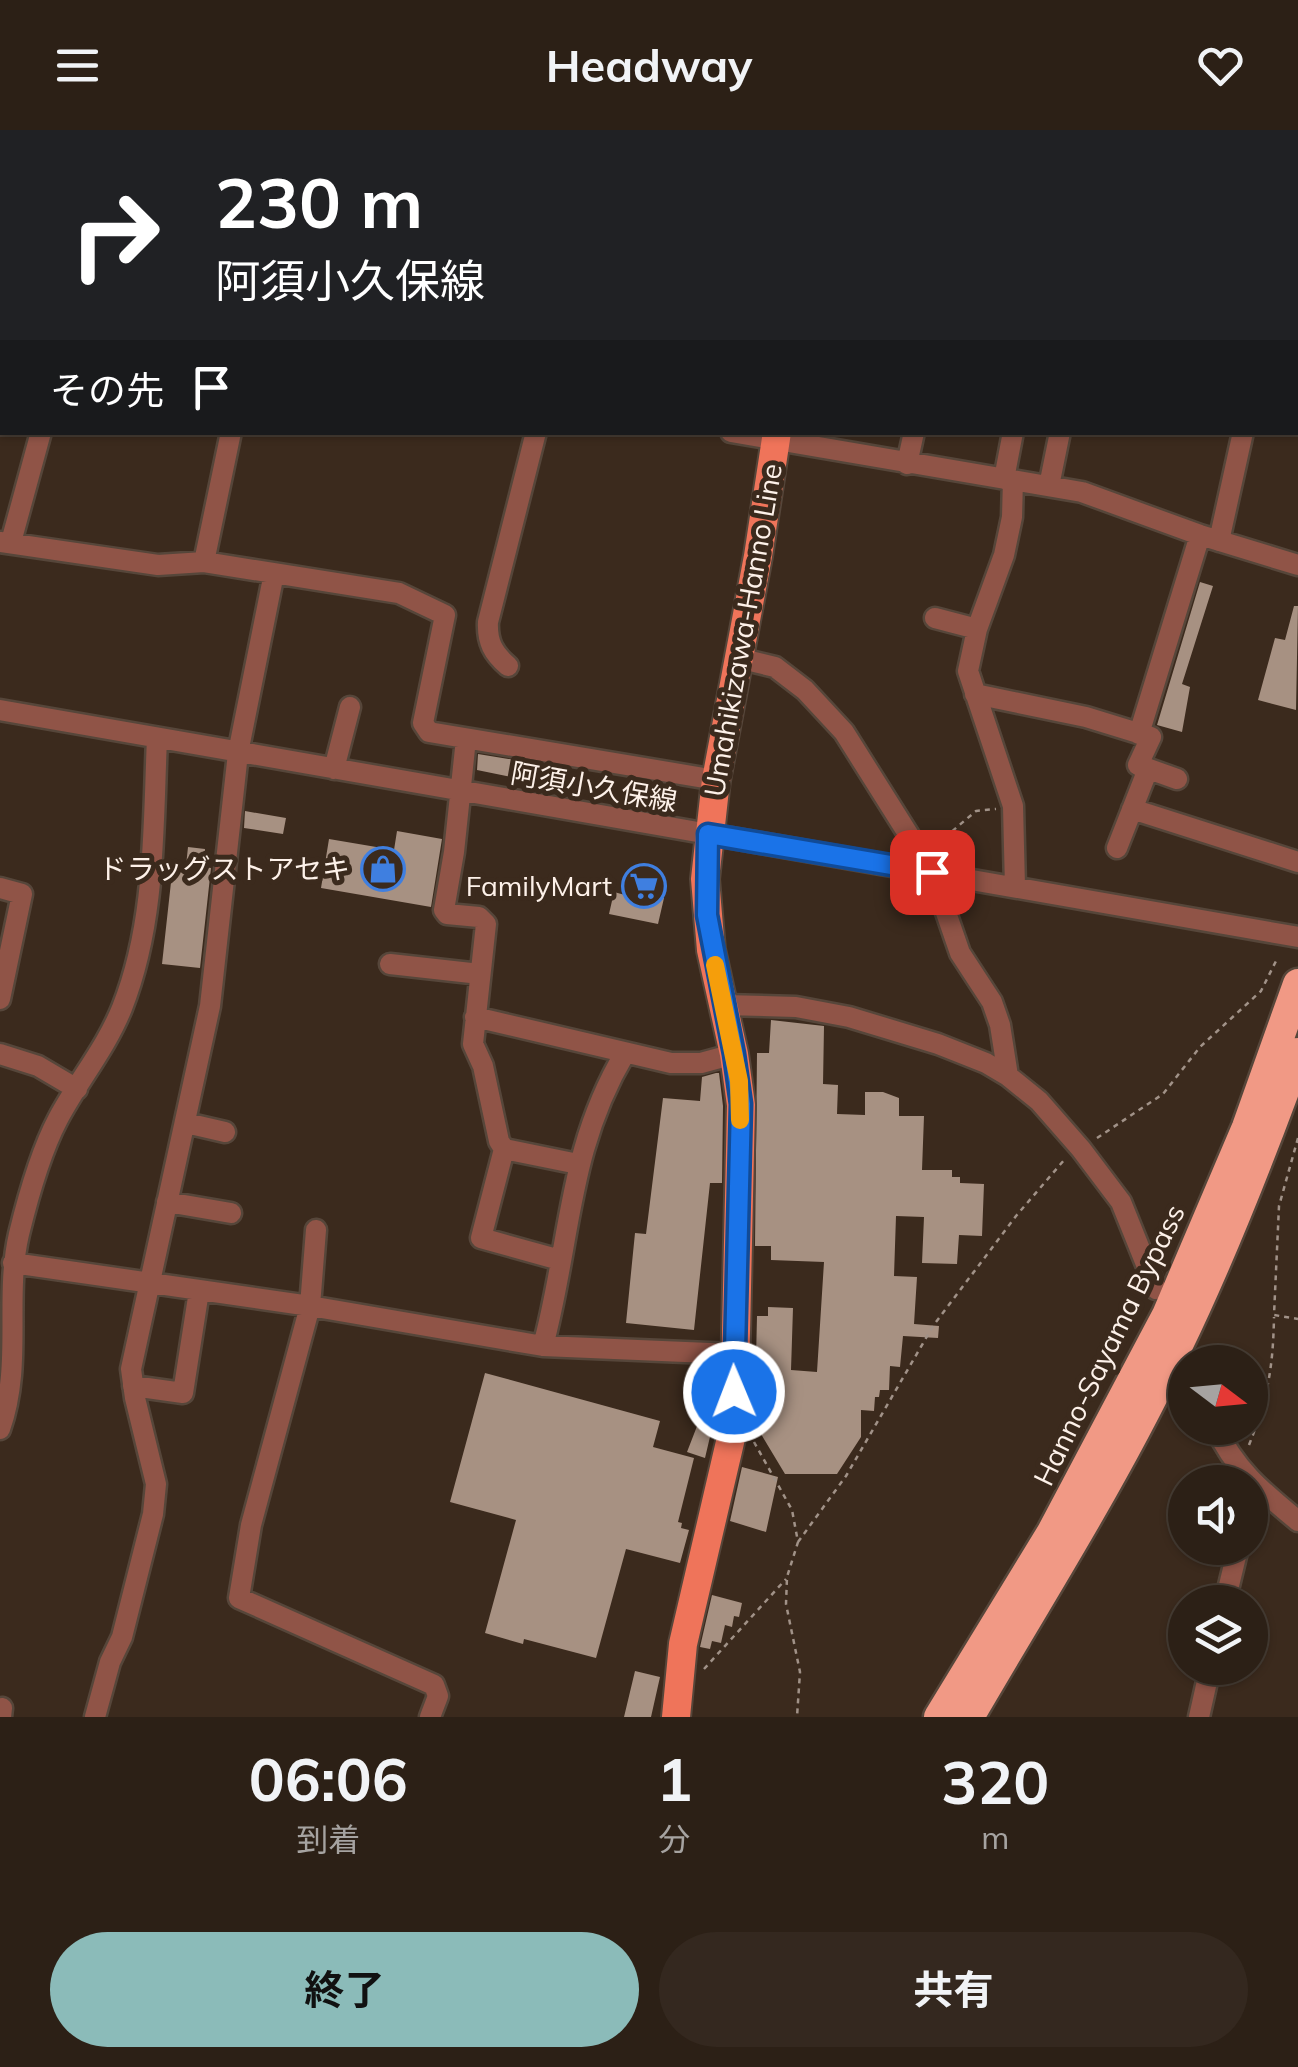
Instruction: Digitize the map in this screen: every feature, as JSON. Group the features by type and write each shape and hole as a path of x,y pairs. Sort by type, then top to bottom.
{"highway":[{"name":"Hanno-Sayama Bypass","path":"939,1717 1052,1532 1159,1330 1247,1127 1298,984"},
{"name":"Hanno-Sayama Bypass","path":"1186,1345 1298,1053"},
{"name":"Hanno-Sayama Bypass","path":"968,1717 1168,1379"}],"main road":[{"name":"Umahikizawa-Hanno Line","path":"675,1716 693,1597 734,1425 741,1104 707,915 708,834 777,436"}],"street":[{"path":"40,435 6,542 158,565 204,562 399,592 445,615 422,723 429,732 716,780"},
{"path":"204,562 231,435"},
{"path":"508,666 496,656 487,638 488,622 535,435"},
{"path":"907,464 913,435"},
{"path":"1013,435 1009,479 1012,517 1004,555 977,629 968,672 1013,806 1015,887"},
{"path":"1049,486 1059,435"},
{"path":"1139,734 1242,435"},
{"path":"777,436 1104,499 1298,566"},
{"path":"95,1717 110,1662 122,1637 154,1514 156,1484 132,1369 210,1006 238,752 274,573"},
{"path":"934,618 977,629"},
{"path":"738,658 775,667 805,690 844,732 928,865 960,954 992,1002 1008,1076"},
{"path":"975,694 1086,717 1150,737 1138,765 1177,779"},
{"path":"334,769 350,707"},
{"name":"阿須小久保線","path":"0,710 708,834 928,865 1015,887 1298,936"},
{"path":"0,1429 11,1398 14,1263 38,1172 56,1122 118,1017 139,951 150,883 156,738"},
{"path":"466,739 444,910 447,914 484,920 486,924 473,1044 483,1066 504,1150 481,1238 560,1260"},
{"path":"1116,848 1148,768"},
{"path":"1132,809 1298,862"},
{"path":"0,888 22,894 0,999"},
{"path":"390,964 480,974"},
{"path":"724,1005 796,1007 849,1017 938,1044 1008,1076 1039,1101 1121,1202 1156,1289"},
{"path":"475,1017 671,1063 701,1063 734,1054"},
{"path":"542,1346 555,1300 578,1164 604,1088 625,1053"},
{"path":"0,1054 38,1066 76,1089"},
{"path":"186,1123 225,1132"},
{"path":"504,1150 578,1164"},
{"path":"167,1202 232,1213"},
{"path":"316,1230 310,1306 251,1525 239,1598 434,1685 438,1696 430,1717"},
{"path":"14,1263 310,1306 542,1346 733,1354"},
{"path":"133,1386 183,1394 199,1291"},
{"path":"1268,1497 1298,1521"},
{"path":"1199,1717 1206,1685"}],"path":[{"path":"928,865 942,838 976,812 1013,806"},
{"path":"797,1717 800,1672 786,1604 788,1577 798,1542 846,1476 933,1326 1064,1160 1162,1094 1200,1047 1262,990 1276,961"},
{"path":"1251,1465 1273,1368 1279,1206 1298,1138"},
{"path":"1274,1315 1298,1320"},
{"path":"734,1425 756,1444 792,1510 798,1542"},
{"path":"678,1684 695,1679 788,1577"}],"building":[{"path":"1200,582 1213,586 1182,684 1190,687 1182,732 1157,725"},
{"path":"1294,606 1298,606 1296,710 1258,700 1275,638 1285,640"},
{"path":"478,754 515,760 511,777 477,770"},
{"path":"245,811 286,818 283,834 244,828"},
{"name":"ドラッグストアセキ","path":"397,831 442,839 431,907 321,888 329,839 394,850"},
{"path":"188,847 205,849 204,867 211,868 200,968 162,964 173,864 186,866"},
{"path":"626,890 664,898 658,924 609,914 614,892 625,895"},
{"path":"771,1020 824,1026 823,1084 838,1085 837,1114 865,1115 865,1092 883,1092 899,1098 899,1116 924,1116 922,1170 952,1170 952,1177 960,1177 960,1183 984,1184 982,1236 959,1235 957,1264 922,1263 924,1217 896,1216 894,1276 917,1277 914,1324 939,1326 938,1338 903,1336 900,1367 890,1366 889,1390 880,1390 879,1397 875,1397 874,1411 861,1410 861,1437 837,1474 785,1474 761,1434 761,1403 755,1403 757,1316 768,1316 768,1307 793,1308 791,1370 817,1372 824,1262 771,1260 771,1246 755,1246 757,1053 769,1053"},
{"path":"719,1073 723,1106 722,1183 710,1183 694,1330 626,1323 635,1233 646,1234 663,1098 700,1101 702,1077"},
{"path":"485,1373 660,1421 653,1447 694,1458 678,1522 682,1523 681,1528 689,1530 680,1563 626,1549 596,1658 485,1633 516,1520 450,1502"},
{"path":"706,1403 717,1407 705,1458 687,1452"},
{"path":"742,1467 778,1477 766,1532 730,1521"},
{"path":"712,1595 742,1603 732,1627 725,1625 721,1643 712,1641 710,1649 700,1647"},
{"path":"635,1671 660,1677 651,1717 624,1717"}],"slow traffic":[{"path":"715,965 739,1081 740,1120"}],"place":[{"name":"ドラッグストアセキ","path":"383,869"},
{"name":"FamilyMart","path":"644,886"}],"route":[{"path":"734,1392 741,1104 707,915 708,834 932,872"}]}
